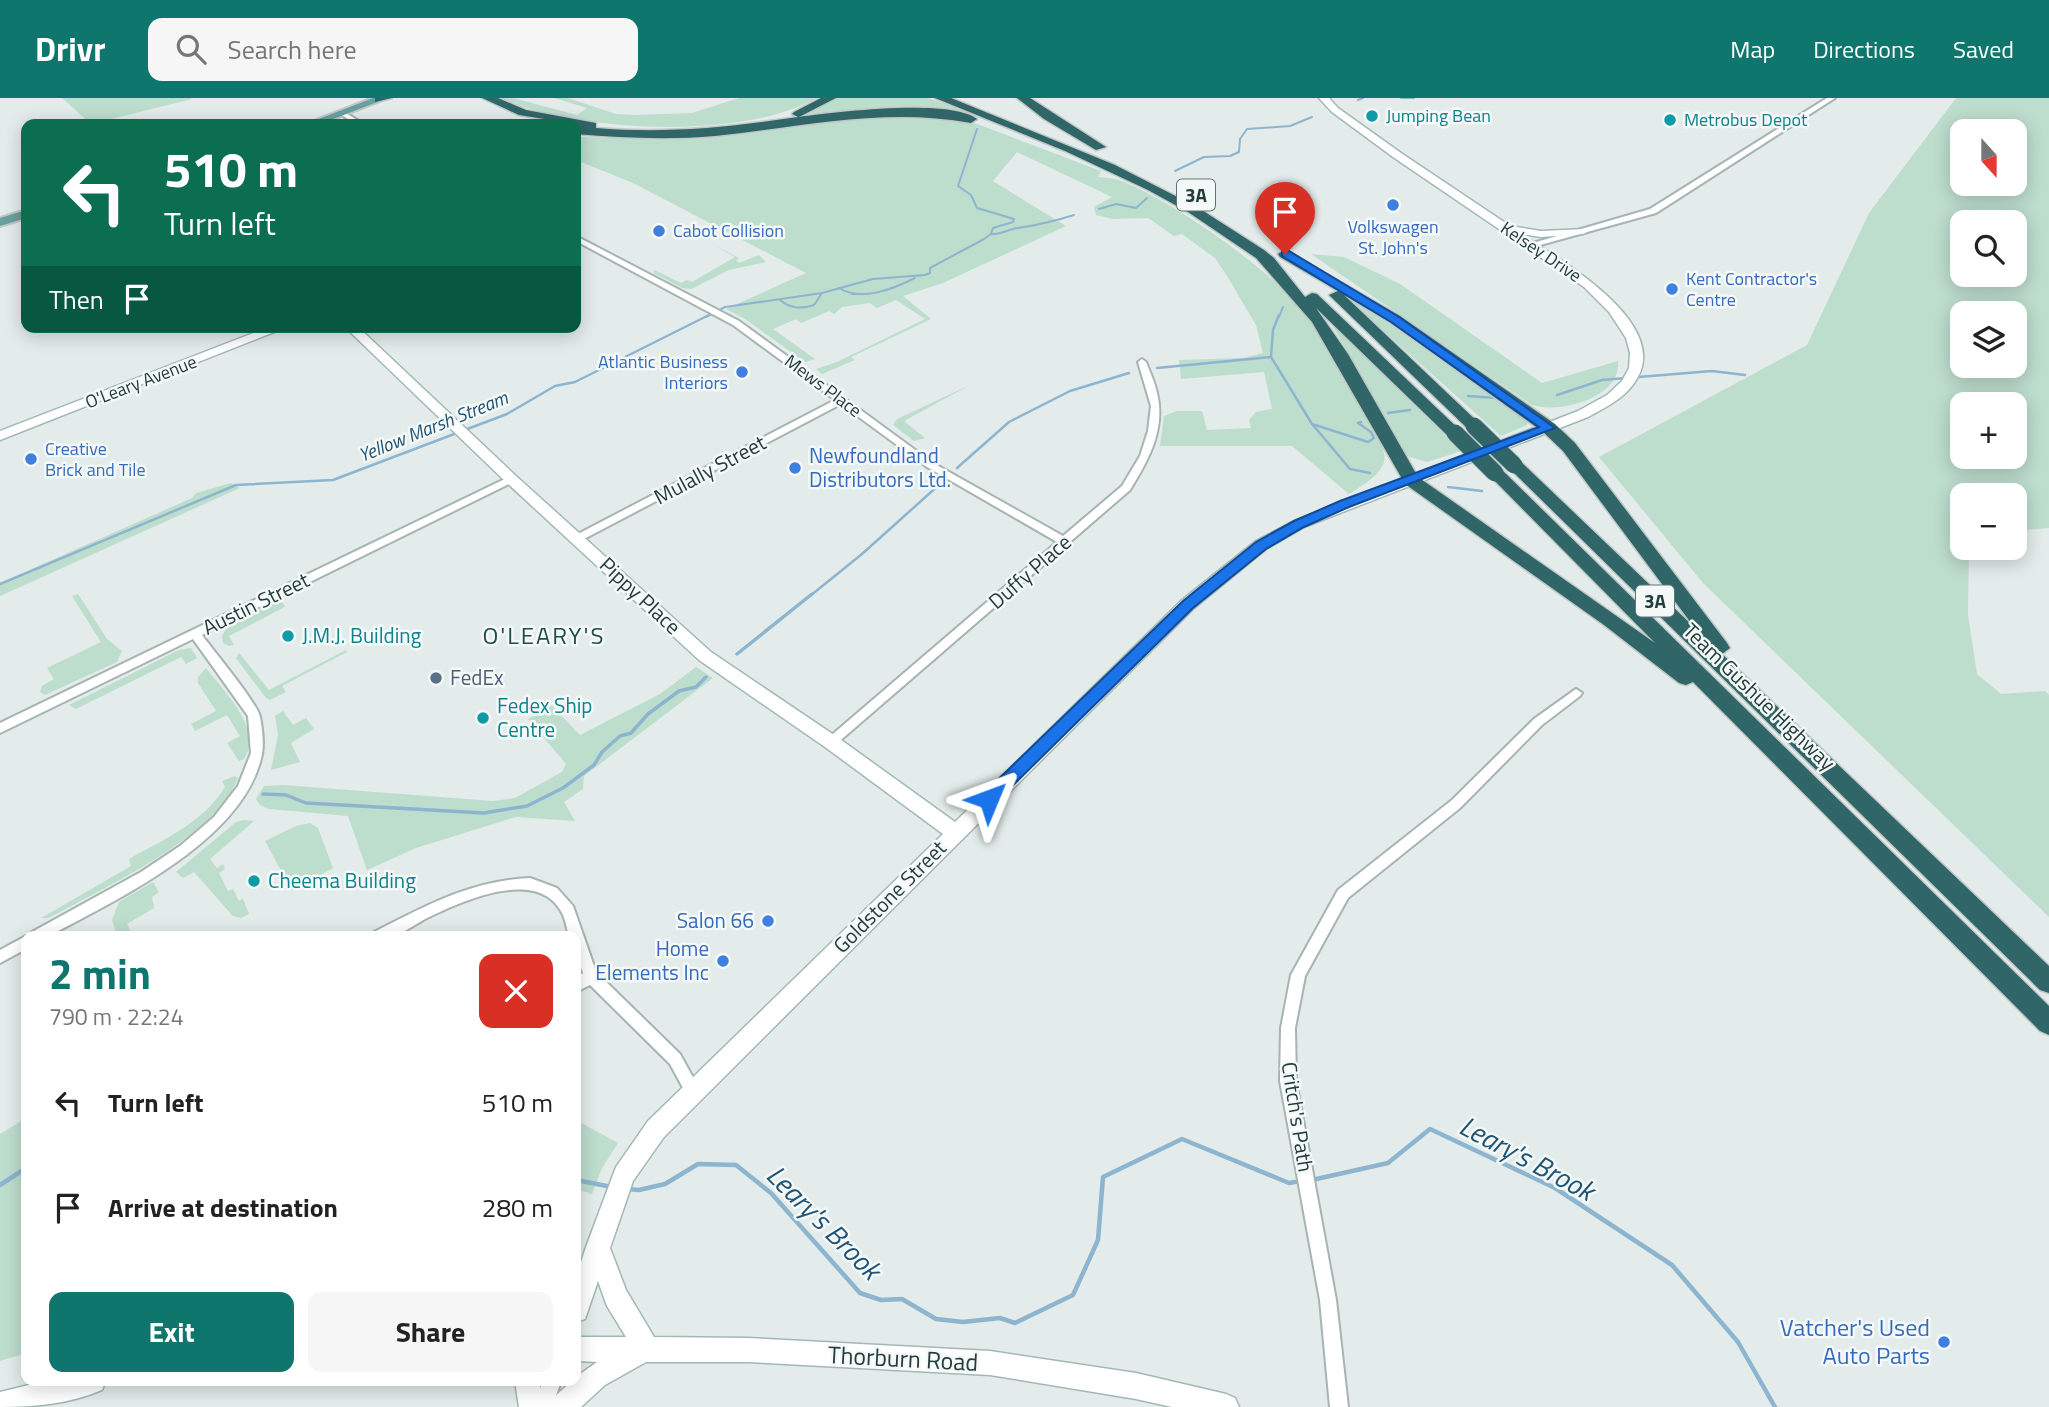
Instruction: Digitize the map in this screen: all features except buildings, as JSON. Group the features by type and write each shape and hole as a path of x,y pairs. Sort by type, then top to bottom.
{"highway":[{"path":"471,98 508,115 524,119"},
{"path":"488,98 523,113 552,119"},
{"path":"581,124 669,130 734,125 807,111 830,98"},
{"name":"Team Gushue Highway","path":"941,98 1069,148 1179,202 1259,253 1325,309 1455,433 2049,1023"},
{"name":"3A","path":"976,98 1100,147 1193,194"},
{"path":"1023,98 1048,117 1100,147"},
{"path":"581,130 636,135 695,134 843,115 907,112 965,117 1069,148"},
{"name":"Team Gushue Highway","path":"1549,428 1395,319 1280,250 1352,309 2049,982"},
{"path":"1259,253 1318,320 1411,480 1611,620 1772,746"},
{"path":"1549,428 1569,447 1711,638 1796,737"}],"main road":[{"name":"Kelsey Drive","path":"1324,98 1335,110 1397,155 1564,268 1601,296 1625,320 1635,348 1635,363 1628,379 1613,397 1583,414 1549,428"},
{"path":"325,119 383,99"},
{"path":"0,222 21,216"},
{"path":"1499,224 1532,234 1583,231"},
{"path":"1564,268 1557,253 1559,246 1583,231"},
{"name":"O'Leary Avenue","path":"0,436 266,333"},
{"name":"Pippy Place","path":"357,333 511,479 705,656 831,742 954,832"},
{"name":"Goldstone Street","path":"581,1296 620,1185 656,1129 1188,604 1261,545 1299,524 1549,428"},
{"path":"581,1271 598,1247"},
{"path":"562,1407 596,1376 648,1348 616,1297 598,1247"},
{"name":"Thorburn Road","path":"581,1349 648,1348 990,1363 1136,1386 1226,1407"},
{"path":"0,1405 74,1386"},
{"path":"528,1386 532,1407"}],"street":[{"path":"1530,245 1661,207 1832,98"},
{"path":"342,113 352,119"},
{"name":"Mews Place","path":"581,241 751,332 955,481 1065,542"},
{"name":"Duffy Place","path":"831,742 1126,488 1144,460 1153,430 1154,396 1142,362"},
{"name":"Mulally Street","path":"578,538 842,400"},
{"name":"Austin Street","path":"0,728 511,479"},
{"path":"46,931 184,851 222,816 246,785 257,753 257,726 254,715 195,634"},
{"name":"Critch's Path","path":"1339,1407 1328,1300 1288,1081 1290,1009 1305,960 1335,904 1353,884 1456,804 1538,722 1576,693"},
{"path":"390,931 473,892 513,884 546,889 568,910 574,931"},
{"path":"0,957 21,945"},
{"path":"581,950 591,976 675,1059 693,1092"},
{"path":"581,983 591,976"},
{"path":"543,1407 550,1386"}],"green space":[{"path":"62,98 192,99 111,119 85,119"},
{"path":"500,98 513,98 577,115 587,108 554,98 568,98 616,114 634,115 692,113 739,98 817,98 785,112 746,121 704,126 615,124 533,110"},
{"path":"835,98 928,98 985,117 893,109 801,116"},
{"path":"1956,98 2049,98 2049,528 2027,530 2027,483 1950,483 1950,560 1969,560 1968,615 1977,674 2001,694 2045,691 2049,695 2049,917 1703,583 1599,457 1807,345 1869,213"},
{"path":"917,115 964,120 1101,171 1098,177 1121,181 1173,207 1227,243 1299,305 1329,347 1382,446 1385,457 1382,467 1369,481 1349,494 1292,446 1160,446 1164,416 1177,411 1202,411 1207,430 1251,428 1249,420 1256,412 1272,409 1264,372 1181,379 1179,360 1243,358 1263,353 1256,325 1215,258 1182,234 1174,236 1148,218 1113,219 1096,215 1094,207 1112,197 1017,152 993,181 1066,226 943,283 903,296 931,319 851,357 855,360 822,374 816,369 837,362 925,319 896,300 877,308 870,303 842,307 834,314 829,311 801,323 796,319 773,329 815,359 805,362 745,319 726,309 806,273 633,183 581,162 581,137 685,139 830,120"},
{"path":"708,242 739,258 736,261 739,263 759,255 766,262 729,270 691,289 682,288 654,273 654,270 681,283 687,280 692,282 735,257"},
{"path":"1311,254 1344,257 1400,284 1542,383 1618,361 1617,374 1600,394 1587,400 1557,407 1532,405"},
{"path":"1328,281 1528,419 1527,425 1501,436"},
{"path":"1331,323 1461,451 1427,462 1407,456"},
{"path":"970,385 904,421 925,438 914,441 893,425 897,419"},
{"path":"231,483 240,488 0,596 0,583 192,498 196,493"},
{"path":"78,594 107,639 122,651 117,662 45,695 40,692 42,686 54,679 47,668 101,642 72,596"},
{"path":"280,600 285,606 283,608 229,636 234,645 223,643 222,636 228,626"},
{"path":"191,648 197,658 186,664 181,657 76,709 69,705 179,650"},
{"path":"346,650 347,652 282,686 286,692 270,700 236,658 239,653 269,690"},
{"path":"696,667 713,678 584,776 583,789 564,802 575,821 516,817 416,848 367,870 348,816 269,809 260,805 256,799 264,786 283,785 493,801 515,798 562,772 566,764 528,719 552,706 580,735 660,694"},
{"path":"206,668 231,699 245,723 249,748 244,759 239,761 227,743 240,736 227,715 195,731 191,724 216,711 198,683 198,677"},
{"path":"283,711 293,725 306,718 314,729 291,743 300,762 271,770 278,735 275,716"},
{"path":"235,776 238,778 226,800 207,821 183,840 156,859 98,892 49,918 41,918 131,866 129,859 194,820 216,800 225,787 222,781"},
{"path":"254,821 210,859 217,868 223,864 225,869 219,873 228,891 233,889 239,901 243,899 249,914 241,918 233,916 194,872 183,878 176,872 236,822"},
{"path":"310,823 318,828 333,868 292,891 265,841 296,826"},
{"path":"153,882 159,892 152,897 154,908 127,924 130,931 115,931 112,920 119,902"},
{"path":"21,1121 21,1355 0,1361 0,1134"},
{"path":"581,1123 618,1143 602,1168 592,1194 581,1191"}],"waterway":[{"name":"Yellow Marsh Stream","path":"1358,100 1363,98"},
{"name":"Yellow Marsh Stream","path":"1401,98 1414,98"},
{"name":"Yellow Marsh Stream","path":"1175,171 1204,157 1230,156 1239,152 1240,139 1247,129 1290,126 1312,117"},
{"path":"977,129 958,186 971,195 977,208 1014,219 1013,222 993,228 991,234"},
{"name":"Yellow Marsh Stream","path":"1099,209 1116,204 1136,208 1147,198"},
{"name":"Yellow Marsh Stream","path":"991,234 1074,215"},
{"name":"Yellow Marsh Stream","path":"839,288 873,279 925,275 930,273 930,268 991,234"},
{"path":"867,294 887,290 915,278"},
{"name":"Yellow Marsh Stream","path":"822,293 839,288"},
{"name":"Yellow Marsh Stream","path":"839,288 857,294"},
{"name":"Yellow Marsh Stream","path":"706,317 725,307 822,293"},
{"path":"780,300 792,307 805,307 814,305 822,293"},
{"path":"852,294 857,294"},
{"path":"857,294 867,294"},
{"path":"1279,317 1283,307"},
{"name":"Yellow Marsh Stream","path":"0,584 236,485 333,480 507,414 555,386 575,382 709,315"},
{"path":"1271,357 1273,330 1279,315"},
{"path":"1157,368 1271,357"},
{"path":"1271,357 1312,424 1368,442 1374,438 1371,432 1358,423 1361,422"},
{"path":"1557,395 1602,380 1712,371 1745,375"},
{"path":"957,468 1009,422 1070,391 1129,373"},
{"path":"1468,396 1497,398"},
{"path":"1388,413 1410,410"},
{"path":"1313,425 1350,469 1370,473"},
{"path":"810,596 862,554 940,484"},
{"path":"1448,487 1482,491"},
{"path":"737,654 812,594"},
{"path":"263,794 286,795 306,803 484,813 527,806 563,788 594,765 602,752 620,736 631,733 648,714 679,691 696,687 706,677"},
{"name":"Leary's Brook","path":"1312,1180 1388,1163 1430,1129 1555,1188 1672,1265 1738,1342 1775,1407"},
{"name":"Leary's Brook","path":"627,1189 639,1190 665,1184 698,1164 736,1165 771,1193 860,1293 881,1300 902,1299 936,1319 963,1322 1000,1318 1015,1323 1073,1295 1098,1240 1103,1177 1182,1139 1289,1183 1301,1181"},
{"name":"Leary's Brook","path":"0,1185 21,1171"},
{"name":"Leary's Brook","path":"581,1181 612,1187"}],"place":[{"name":"Jumping Bean","path":"1372,116"},
{"name":"Metrobus Depot","path":"1670,120"},
{"name":"Volkswagen St. John's","path":"1393,205"},
{"name":"Cabot Collision","path":"659,231"},
{"name":"Kent Contractor's Centre","path":"1672,289"},
{"name":"Atlantic Business Interiors","path":"742,372"},
{"name":"Creative Brick and Tile","path":"31,459"},
{"name":"Newfoundland Distributors Ltd.","path":"795,468"},
{"name":"J.M.J. Building","path":"288,636"},
{"name":"FedEx","path":"436,678"},
{"name":"Fedex Ship Centre","path":"483,718"},
{"name":"Cheema Building","path":"254,881"},
{"name":"Salon 66","path":"768,921"},
{"name":"Home Elements Inc","path":"723,961"},
{"name":"Vatcher's Used Auto Parts","path":"1944,1342"}],"district":[{"name":"O'LEARY'S","path":"544,636"}],"route":[{"path":"989,799 1188,604 1261,545 1320,514 1549,428 1395,319 1285,254"}]}
